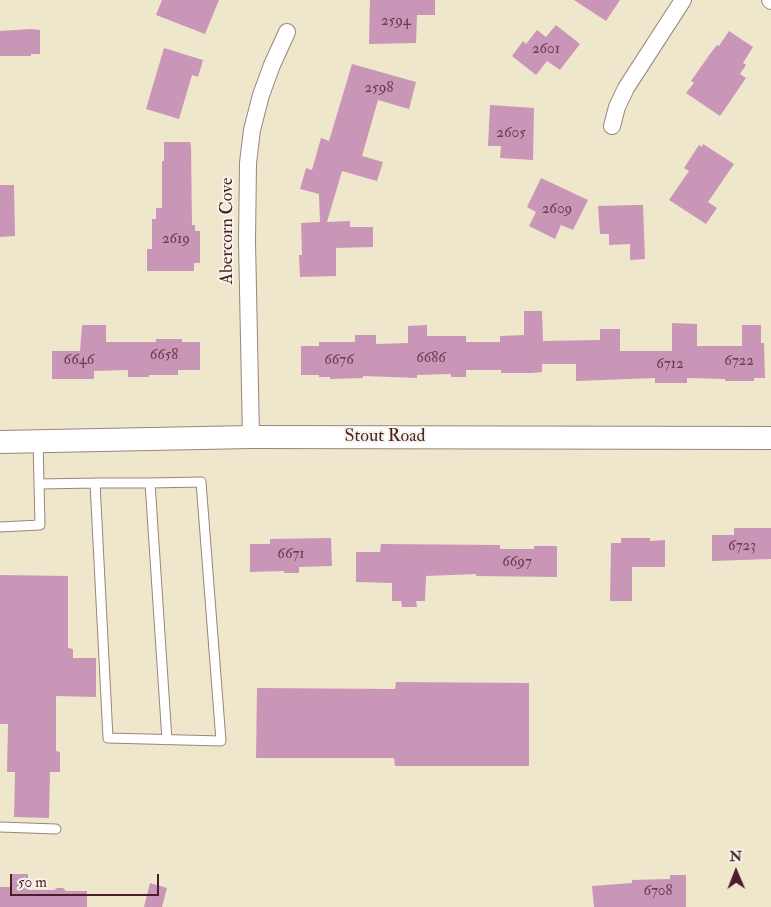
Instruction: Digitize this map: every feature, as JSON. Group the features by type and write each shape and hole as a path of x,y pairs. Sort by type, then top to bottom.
{"street":[{"path":"612,126 617,107 626,88 683,0"},
{"name":"Abercorn Cove","path":"251,437 247,241 248,163 252,130 261,95 287,32"},
{"name":"Stout Road","path":"0,442 251,437 771,438"}],"lane":[{"path":"0,527 40,526 38,441"},
{"path":"39,484 201,482 220,741 108,738 95,484"},
{"path":"150,483 167,740"},
{"path":"0,827 56,829"}],"building":[{"path":"162,0 219,0 205,34 156,15"},
{"path":"370,0 435,0 435,15 417,15 416,43 369,44"},
{"path":"574,0 620,0 606,21"},
{"path":"556,25 580,44 560,70 547,61 536,75 512,56 523,41 526,44 537,30 546,37"},
{"path":"40,30 40,54 31,54 31,56 0,56 0,31"},
{"path":"729,31 753,47 743,63 746,65 740,74 746,78 720,116 686,93 694,83 691,81"},
{"path":"164,48 203,60 198,77 192,75 179,119 146,109"},
{"path":"352,64 416,82 409,109 378,100 362,156 383,162 377,181 342,171 327,222 350,221 350,227 373,227 373,247 336,248 336,276 300,277 299,255 302,255 301,223 320,222 319,194 300,189 306,168 312,170 321,138 329,141"},
{"path":"490,105 534,108 533,160 500,158 501,146 488,146"},
{"path":"164,142 190,142 191,146 192,225 195,225 195,231 200,231 200,263 194,263 194,271 147,271 147,249 152,249 152,219 156,219 156,208 162,208"},
{"path":"703,144 734,164 708,202 717,208 706,224 669,200 689,171 684,168 699,145 702,147"},
{"path":"541,178 588,200 573,230 561,225 555,239 529,226 536,212 527,207"},
{"path":"0,185 14,185 15,236 0,237"},
{"path":"643,205 645,259 630,260 630,244 609,245 609,234 600,234 598,206"},
{"path":"524,311 542,311 543,341 600,340 600,329 620,329 620,351 672,351 672,323 697,324 697,346 742,346 742,325 761,325 761,343 764,343 765,378 754,378 754,381 725,381 725,379 687,378 687,383 655,383 655,378 576,381 576,364 542,364 542,372 532,373 501,373 501,370 466,370 466,377 451,377 451,374 417,375 417,378 363,376 363,378 330,379 330,377 319,377 319,375 301,375 301,346 319,346 319,342 355,342 355,335 376,335 376,344 408,343 408,326 427,325 427,336 466,336 466,342 500,342 500,336 524,335"},
{"path":"82,325 106,325 106,342 156,342 156,339 182,339 182,342 200,342 200,370 178,370 178,375 149,375 149,377 128,377 128,370 94,371 94,379 52,379 52,351 80,351"},
{"path":"734,528 771,528 771,559 712,561 712,535 734,535"},
{"path":"331,538 332,566 299,567 299,573 284,573 284,571 250,572 250,544 270,544 270,539"},
{"path":"621,538 650,538 650,541 665,540 665,567 632,567 632,601 610,601 611,543 621,543"},
{"path":"381,544 500,545 500,549 534,549 534,546 557,546 557,577 476,576 476,574 426,576 425,601 416,601 417,607 402,607 401,601 392,601 392,583 356,582 356,552 380,552"},
{"path":"0,575 68,576 68,648 73,649 73,658 96,658 96,697 56,696 56,751 60,752 60,772 50,772 49,818 14,817 15,772 7,772 8,724 0,724"},
{"path":"396,682 529,683 529,766 395,766 394,758 256,758 257,688 395,689"},
{"path":"10,874 28,874 28,890 63,888 66,891 87,891 87,907 0,907 0,887 10,887"},
{"path":"670,875 686,875 686,907 594,907 592,886 632,883 632,880 670,879"},
{"path":"150,883 167,888 162,907 144,907"}]}
